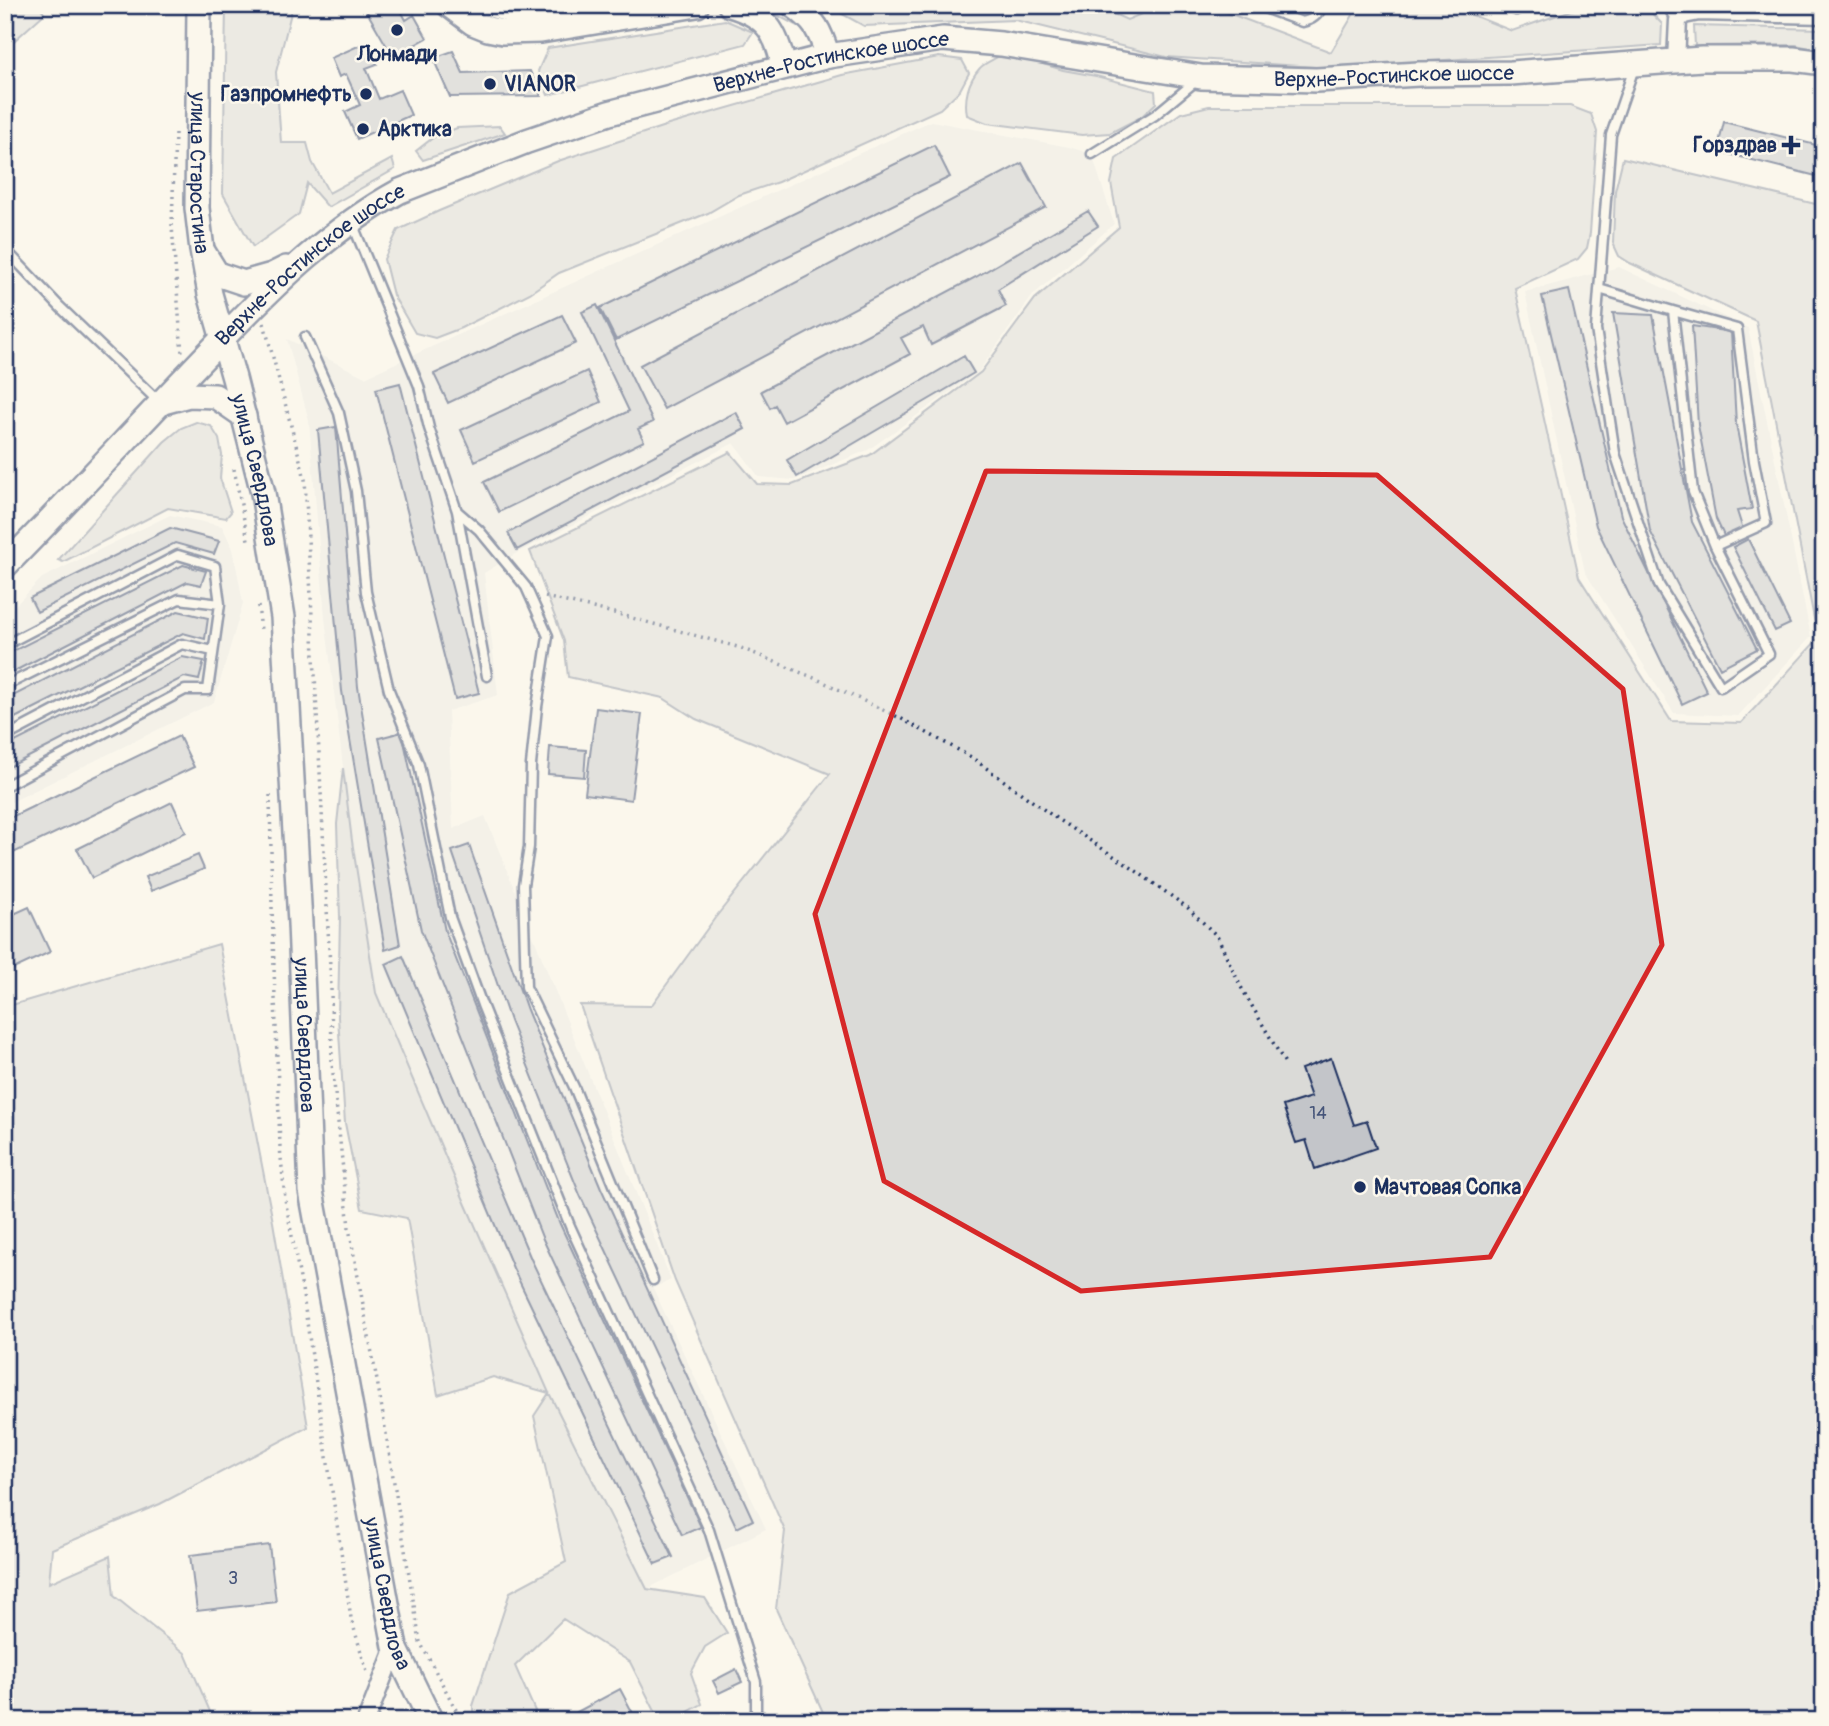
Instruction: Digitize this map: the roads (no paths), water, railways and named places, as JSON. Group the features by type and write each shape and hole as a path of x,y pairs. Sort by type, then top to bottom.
{"street":[{"name":"улица Старостина","path":"200,5 197,208 210,294 222,338"},
{"path":"449,5 473,23 503,32 541,31 697,5"},
{"path":"490,5 512,11 538,11 576,5"},
{"path":"730,5 757,16 769,26 779,47 784,67"},
{"path":"793,5 810,18 818,29 828,56"},
{"path":"1676,61 1678,20 1684,15 1699,12 1824,15"},
{"name":"Верхне-Ростинское шоссе","path":"5,566 258,300 352,222 400,191 527,141 609,113 828,56 943,39 1001,44 1201,76 1316,80 1419,74 1511,73 1676,61 1793,59 1824,63"},
{"path":"202,250 217,274 244,283 272,275 307,257"},
{"name":"улица Свердлова","path":"222,338 263,493 283,617 311,1191 395,1647 431,1721"},
{"path":"160,403 189,395 215,396 244,416"},
{"path":"366,1721 395,1647"}],"lane":[{"path":"1256,5 1302,22 1315,17 1323,5"},
{"path":"1505,5 1516,9 1527,5"},
{"path":"1665,5 1678,20"},
{"path":"1636,64 1611,135 1596,329 1615,453 1659,585 1720,687 1769,654 1715,546 1693,492 1673,311"},
{"path":"1092,154 1155,114 1201,76"},
{"path":"352,222 419,386 429,428 457,511 487,676"},
{"path":"5,249 60,307 160,403"},
{"path":"1599,289 1737,329 1754,461 1766,523 1715,546"},
{"path":"305,337 339,413 356,491 366,592 389,690 419,765 450,918 570,1226 709,1530 756,1682 756,1721"},
{"path":"457,511 479,530 526,587 548,636 531,765 529,847 523,885 526,987 574,1087 653,1280"},
{"path":"5,645 178,555 215,566 220,604 208,690 185,690 5,786"},
{"path":"5,686 179,599 220,604"},
{"path":"5,737 182,645 213,651"}],"place":[{"name":"Лонмади","path":"397,30"},
{"name":"VIANOR","path":"490,84"},
{"name":"Газпромнефть","path":"366,94"},
{"name":"Арктика","path":"363,129"},
{"name":"Горздрав","path":"1791,145"},
{"name":"Мачтовая Сопка","path":"1360,1187"}]}
